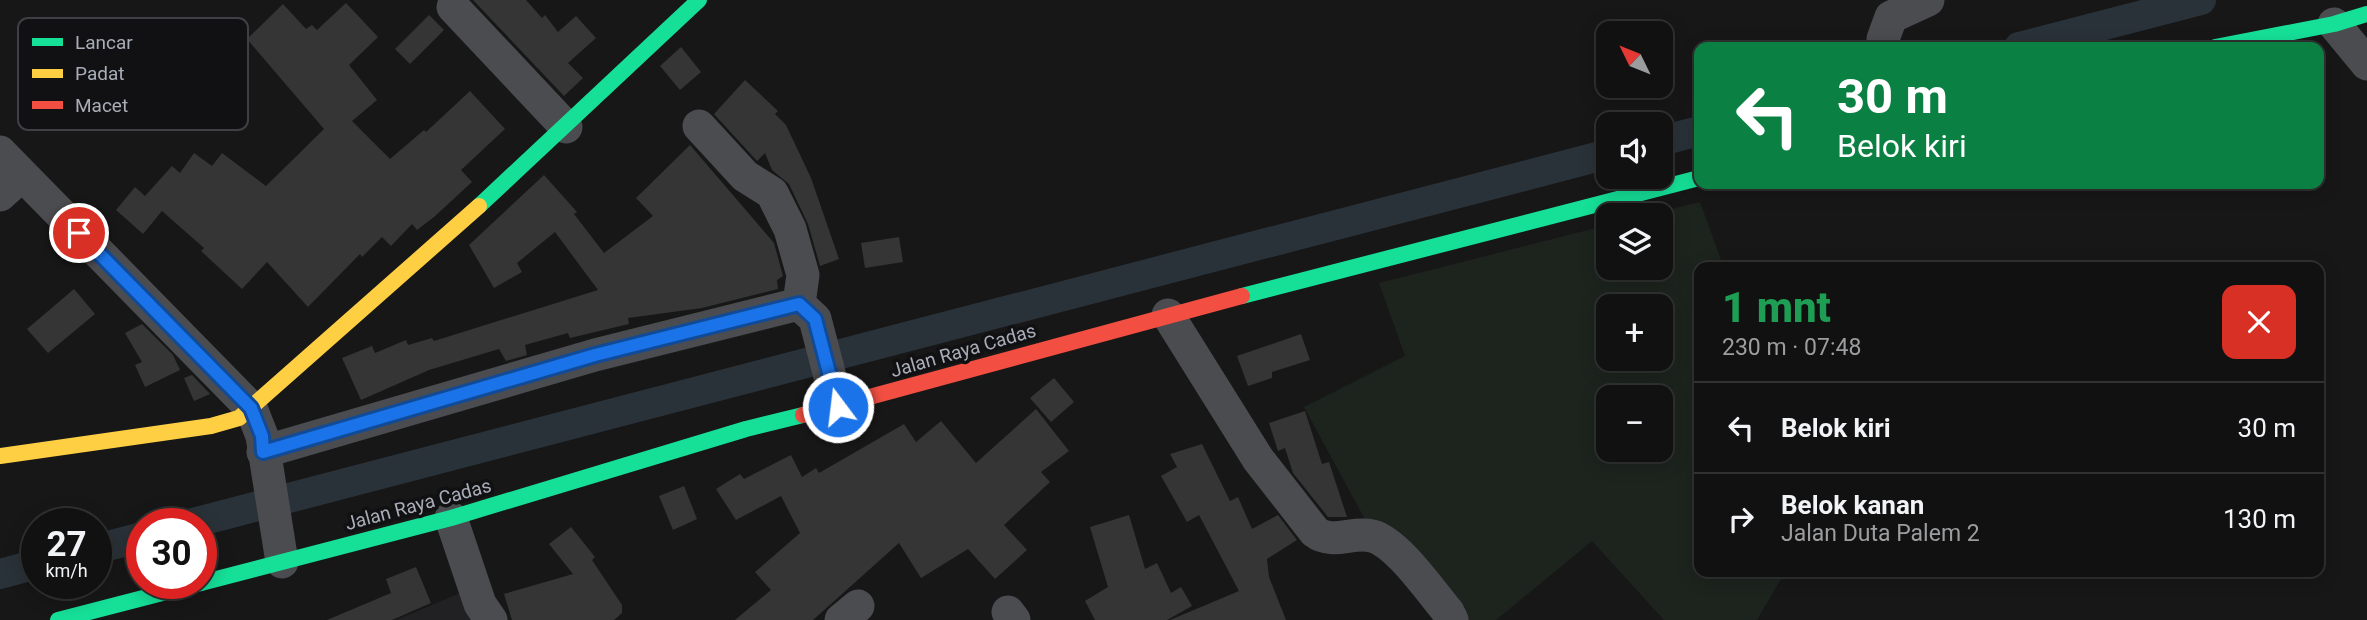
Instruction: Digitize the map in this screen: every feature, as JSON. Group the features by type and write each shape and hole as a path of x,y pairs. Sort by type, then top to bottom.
{"street":[{"path":"260,440 566,127 699,0"},
{"path":"1884,42 1891,17 1928,0"},
{"path":"453,7 566,127"},
{"path":"2241,42 2334,24 2367,14"},
{"path":"2334,24 2367,64"},
{"path":"699,125 745,176 772,193 777,201 790,229 803,275 807,312 835,397"},
{"path":"7,174 260,440 282,552"},
{"name":"Jalan Raya Cadas","path":"217,577 282,552 451,518 746,429 835,397 1168,315 1694,179"},
{"path":"260,440 595,355 807,312"},
{"path":"1168,315 1258,459 1315,533 1326,539 1359,534 1383,540 1448,612 1452,620"},
{"path":"0,456 211,426 239,418 260,440"},
{"path":"451,518 480,604 491,620"},
{"name":"Jalan Raya Cadas","path":"58,620 139,599"}],"shaded area":[{"path":"1700,202 1722,262 1694,262 1694,577 1781,577 1757,620 1664,620 1592,541 1496,620 1446,620 1380,547 1304,407 1405,356 1379,283 1596,228 1596,280 1673,280 1673,209"},
{"path":"465,591 488,620 396,620"}],"building":[{"path":"473,0 526,0 542,18 545,15 558,32 576,16 596,38 568,63 583,78 564,96"},
{"path":"346,3 378,37 349,65 377,100 352,121 390,159 424,130 426,132 470,91 505,129 461,170 472,182 434,217 417,230 412,224 391,246 382,237 362,257 360,254 308,307 267,262 242,289 201,251 204,248 162,211 143,234 116,210 135,187 145,196 172,166 180,173 194,153 212,166 222,153 266,186 324,129 248,38 283,4 306,29 312,25 317,30"},
{"path":"429,15 444,30 410,64 395,49"},
{"path":"681,47 701,72 680,90 660,66"},
{"path":"745,80 778,111 775,114 786,125 811,178 839,259 820,266 808,224 789,184 772,170 765,153 757,161 714,114"},
{"path":"690,145 774,243 783,276 777,280 778,289 702,308 628,318 629,324 570,338 568,333 525,345 527,355 506,361 499,349 429,370 361,400 342,358 372,346 375,353 406,340 408,345 432,338 434,341 598,290 555,232 517,263 522,272 494,288 469,245 544,175 577,212 574,214 604,253 653,216 636,198"},
{"path":"899,237 903,262 865,268 861,243"},
{"path":"74,289 95,314 48,353 27,329"},
{"path":"142,324 173,355 180,370 145,387 135,365 142,362 125,333"},
{"path":"1301,334 1310,360 1272,372 1272,378 1248,386 1237,356"},
{"path":"192,375 210,394 194,401 184,378"},
{"path":"1054,378 1074,402 1051,422 1030,398"},
{"path":"1036,409 1069,451 1041,472 1050,482 1004,525 1027,550 995,579 968,549 921,578 899,543 813,620 735,620 771,590 755,572 800,533 781,496 736,520 716,489 740,474 744,479 791,455 802,477 816,468 819,473 904,424 916,442 941,421 976,463"},
{"path":"1305,411 1322,464 1329,462 1347,517 1328,517 1293,473 1285,448 1278,451 1269,423"},
{"path":"1202,444 1230,501 1238,497 1252,529 1278,515 1297,540 1267,559 1269,577 1286,620 1170,620 1239,591 1199,515 1187,522 1161,476 1177,467 1170,454"},
{"path":"684,486 697,519 673,530 659,496"},
{"path":"1129,515 1145,569 1157,563 1171,593 1181,587 1192,606 1167,620 1095,620 1085,601 1108,587 1090,527"},
{"path":"571,527 595,557 592,560 622,605 622,613 614,620 512,620 504,594 573,574 549,544"},
{"path":"416,567 431,603 392,620 327,620 391,593 386,579"}],"waterway":[{"path":"2038,42 2201,0"},
{"path":"1673,138 1694,132"},
{"path":"217,517 1596,157"},
{"path":"112,545 126,541"},
{"path":"0,574 21,568"}],"traffic: fast":[{"path":"479,206 699,0"},
{"path":"2241,42 2334,24 2367,14"},
{"path":"1242,296 1694,179"},
{"path":"217,579 451,518 746,429 803,415"},
{"path":"58,620 139,599"}],"traffic: slow":[{"path":"0,456 211,426 239,418 479,206"}],"traffic: jam":[{"path":"803,415 1242,296"}],"route":[{"path":"79,233 251,408 262,436 263,452 365,425 595,355 799,304 815,319 838,407"}]}
